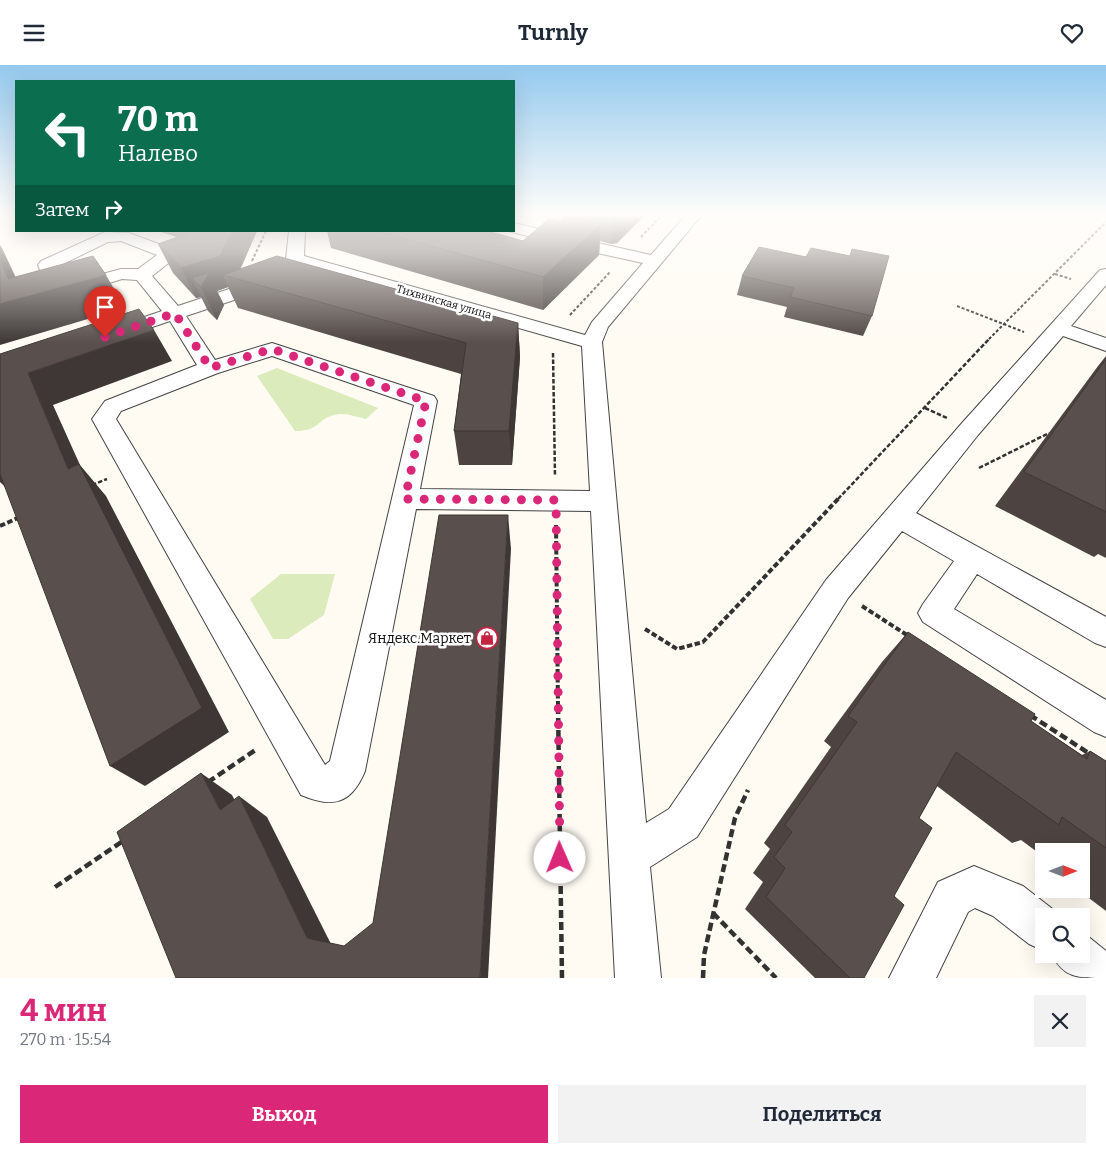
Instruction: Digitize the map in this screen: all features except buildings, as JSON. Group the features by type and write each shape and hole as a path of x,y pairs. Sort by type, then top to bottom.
{"street":[{"name":"Тихвинская улица","path":"295,259 570,338 592,342"},
{"path":"641,259 655,261"},
{"path":"638,978 592,342 599,326 657,259"},
{"path":"142,275 175,313 210,368"},
{"path":"92,342 239,292 276,275"},
{"path":"629,857 683,823 837,589 897,515 1059,328 1100,289"},
{"path":"1059,328 1106,345"},
{"path":"272,349 426,401 346,771 331,785 314,782 132,467 104,419 113,406 210,368 272,349"},
{"path":"405,499 603,501"},
{"path":"897,515 1106,633"},
{"path":"972,558 934,613 1106,720"},
{"path":"912,978 953,897 974,887 1008,901 1035,922"},
{"path":"1086,963 1105,978"}],"path":[{"path":"644,621 645,630 677,649 703,642 1004,324 1069,259"},
{"path":"958,307 1028,333"},
{"path":"553,345 562,978"},
{"path":"925,408 950,419"},
{"path":"979,468 1049,433"},
{"path":"88,487 132,467"},
{"path":"0,526 26,514"},
{"path":"837,589 914,639"},
{"path":"858,614 863,607"},
{"path":"1022,710 1098,759"},
{"path":"202,786 284,730"},
{"path":"703,978 704,955 735,819 751,782"},
{"path":"55,887 129,837"},
{"path":"713,913 776,978"}],"green space":[{"path":"277,368 378,408 366,419 338,414 328,417 309,429 295,431 257,376"},
{"path":"281,574 335,574 324,615 288,639 273,639 250,599"}],"place":[{"name":"Яндекс.Маркет","path":"487,638"}],"route":[{"path":"105,337 175,313 210,368 272,349 426,401 405,499 556,500 560,858"}]}
